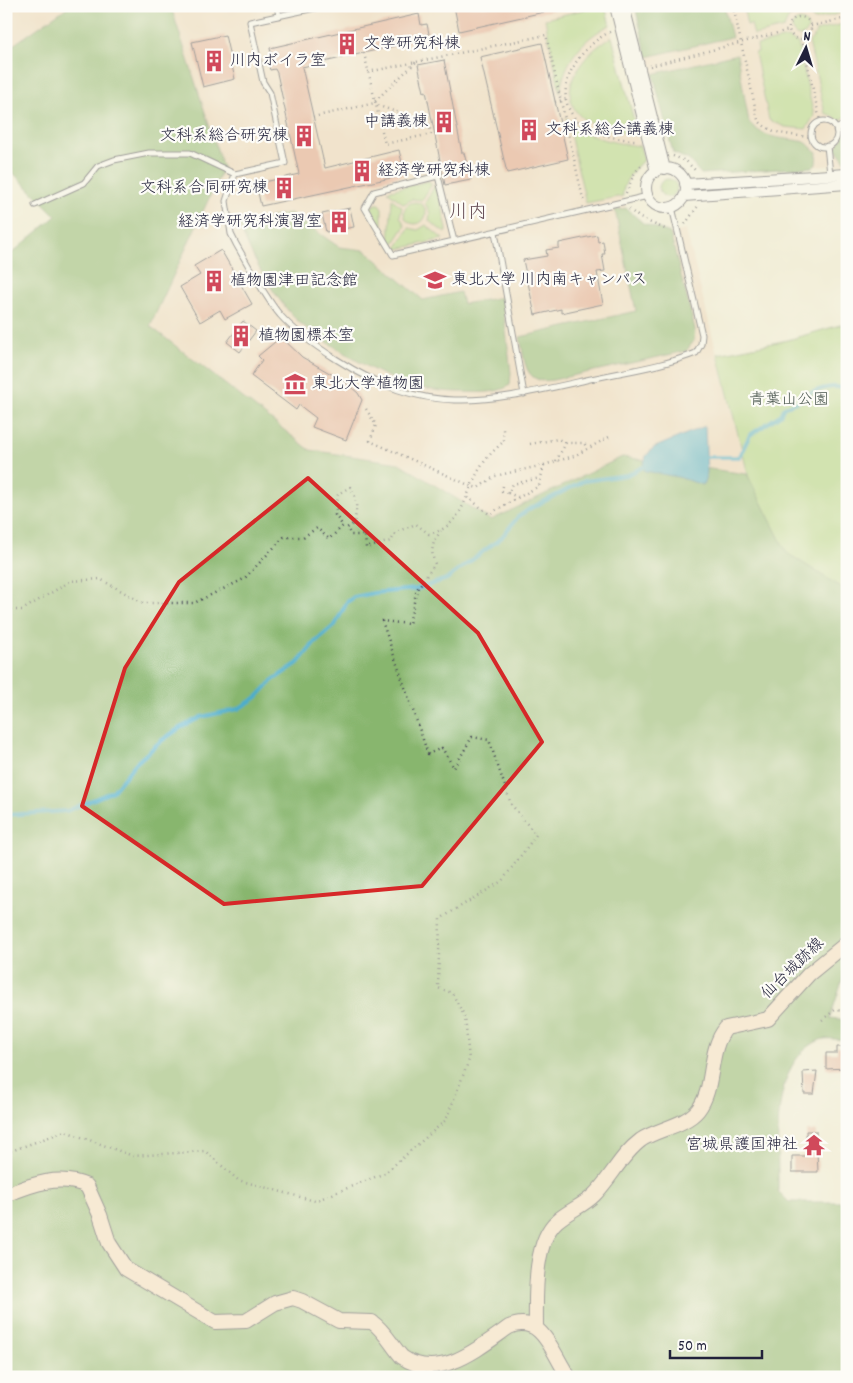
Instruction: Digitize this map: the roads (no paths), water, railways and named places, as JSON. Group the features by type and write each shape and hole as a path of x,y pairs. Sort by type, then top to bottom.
{"street":[{"path":"615,6 661,170"},
{"path":"624,6 661,170"},
{"path":"684,196 685,184 676,172 661,170 648,180 646,186 648,196 659,207 672,207 684,196 847,184"},
{"path":"685,184 847,174"},
{"name":"仙台城跡線","path":"536,1327 536,1286 543,1243 548,1230 558,1220 594,1194 624,1156 641,1140 697,1112 706,1098 719,1040 726,1028 768,1019 809,974 847,943"},
{"path":"6,1195 57,1179 74,1180 87,1186 100,1215 109,1243 126,1269 214,1322 246,1321 275,1303 293,1298 340,1321 372,1322 402,1357 420,1368 432,1370 456,1367 495,1337 516,1324 529,1323 543,1333 559,1364 570,1377"}],"lane":[{"path":"277,6 279,16"},
{"path":"34,205 84,183 98,166 114,160 149,154 190,154 235,174 285,163 270,93 263,82 250,22 324,6"},
{"path":"820,121 831,123 836,129 836,138 827,146 815,144 811,137 812,129 820,121"},
{"path":"836,129 847,123"},
{"path":"827,146 830,174"},
{"path":"235,174 226,201 234,239 280,315 316,346 365,378 409,395 453,401 492,399 524,394 696,353 702,335 672,207"},
{"path":"454,242 438,176 374,192 365,208 393,256 454,242 586,211 648,196"},
{"path":"495,232 524,394"}],"water":[{"path":"705,426 707,473 703,485 678,477 645,471 643,467 646,456 653,448"}],"waterway":[{"path":"707,457 739,457 750,435 780,415 784,407 807,398 811,392 824,388 847,389"},
{"path":"6,815 67,811 113,791 136,763 161,741 180,728 201,717 238,709 257,697 273,680 298,663 315,642 335,625 347,602 354,597 417,589 447,579 501,538 518,517 529,509 584,481 627,475 643,467"}],"place":[{"name":"文学研究科棟","path":"347,44"},
{"name":"川内ボイラ室","path":"214,61"},
{"name":"中講義棟","path":"444,122"},
{"name":"文科系総合講義棟","path":"529,130"},
{"name":"文科系総合研究棟","path":"304,136"},
{"name":"経済学研究科棟","path":"362,171"},
{"name":"文科系合同研究棟","path":"284,188"},
{"name":"経済学研究科演習室","path":"339,222"},
{"name":"東北大学 川内南キャンパス","path":"435,280"},
{"name":"植物園津田記念館","path":"214,281"},
{"name":"植物園標本室","path":"241,336"},
{"name":"東北大学植物園","path":"295,384"},
{"name":"宮城県護国神社","path":"814,1145"}],"district":[{"name":"川内","path":"468,213"}],"park label":[{"name":"青葉山公園","path":"789,400"}]}
